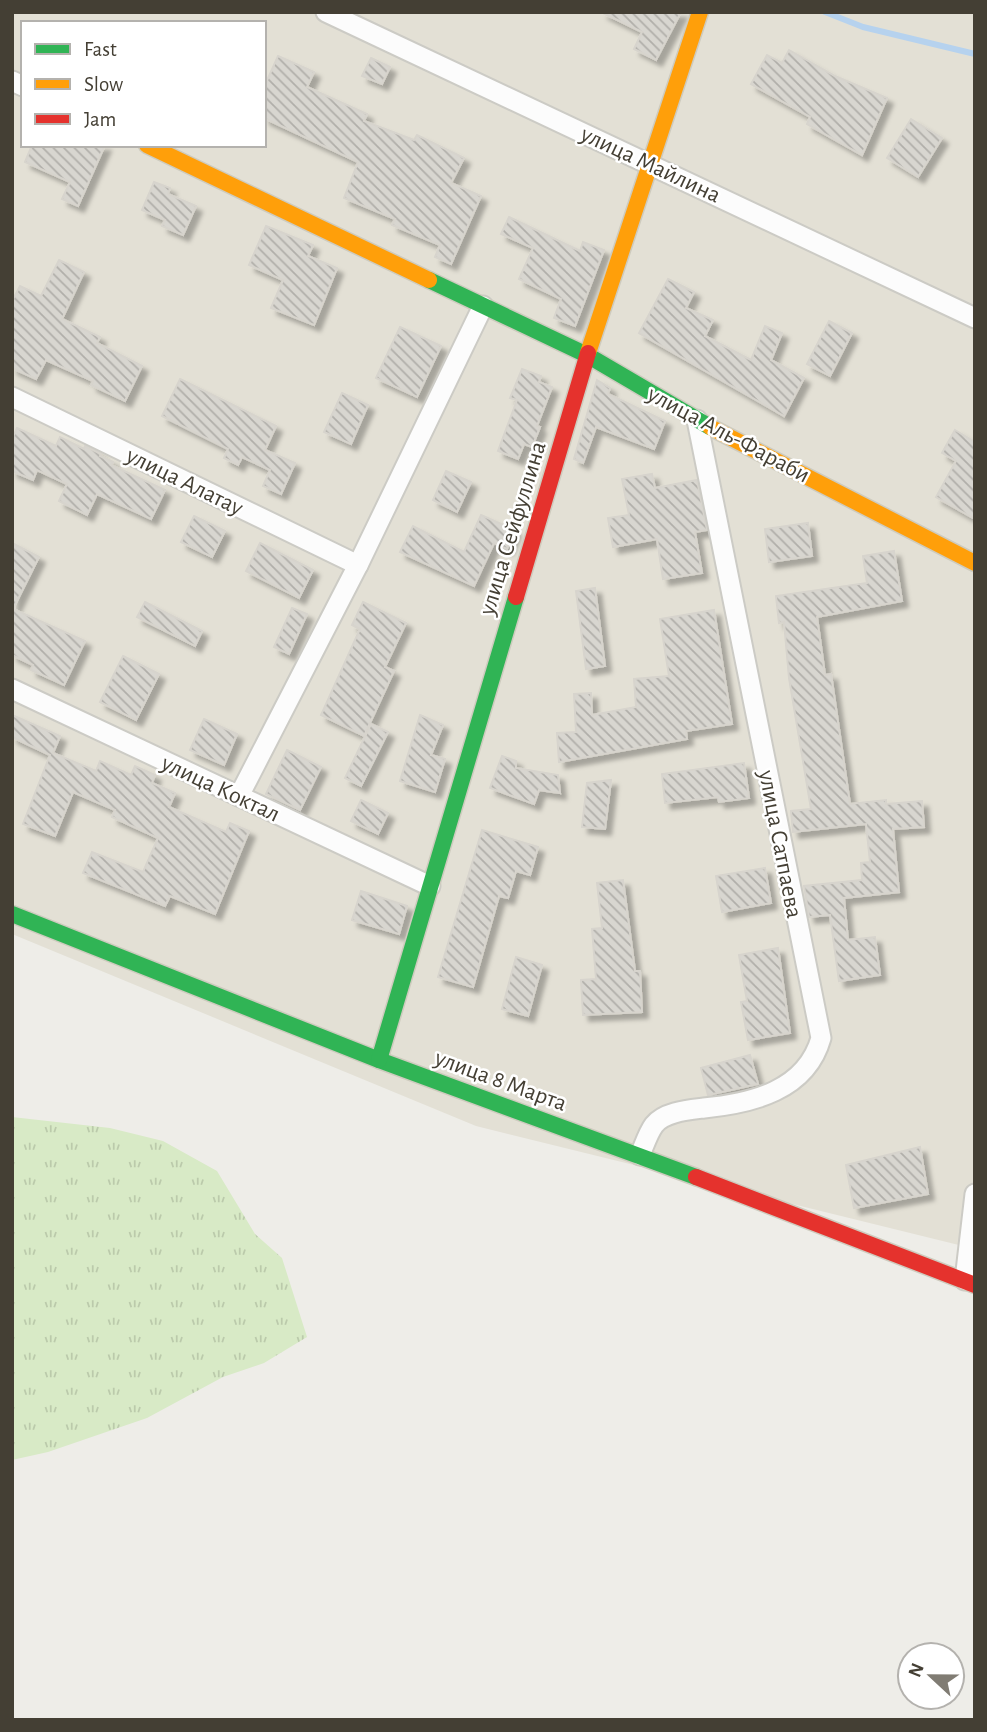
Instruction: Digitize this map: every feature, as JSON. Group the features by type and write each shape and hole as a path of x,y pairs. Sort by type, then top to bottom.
{"street":[{"name":"улица Майлина","path":"326,12 975,318"},
{"name":"улица Сейфуллина","path":"379,1060 587,355 700,12"},
{"name":"улица Аль-Фараби","path":"151,147 587,355 697,420 975,564"},
{"path":"239,796 358,565 484,306"},
{"name":"улица Алатау","path":"12,397 358,565"},
{"name":"улица Сатпаева","path":"640,1155 654,1124 680,1111 733,1105 784,1088 807,1068 816,1055 821,1038 697,420"},
{"name":"улица Коктал","path":"12,689 430,886"},
{"name":"улица 8 Марта","path":"12,914 379,1060 640,1155 970,1283"},
{"path":"970,1283 975,1194"}],"shaded area":[{"path":"12,12 975,12 975,1249 476,1126 12,934"}],"green space":[{"path":"12,1117 110,1128 163,1141 217,1171 255,1234 282,1258 307,1337 264,1363 223,1377 147,1418 48,1452 12,1460"}],"building":[{"path":"601,12 681,12 656,60 634,49 642,32"},
{"path":"789,50 835,76 887,98 862,155 807,124 810,117 751,84 767,55 782,63"},
{"path":"278,56 314,72 307,87 367,114 364,121 414,140 417,135 464,158 451,183 481,196 451,264 435,257 440,245 392,225 395,219 344,198 358,162 266,119 266,83"},
{"path":"371,58 390,67 382,84 362,76"},
{"path":"911,119 942,138 918,177 887,158"},
{"path":"31,147 104,147 78,206 62,199 70,182 25,162"},
{"path":"154,182 170,188 168,194 196,206 183,235 162,226 165,220 142,210"},
{"path":"509,217 580,251 583,242 604,250 575,326 554,318 561,299 519,279 533,248 501,234"},
{"path":"266,226 313,245 308,256 337,268 314,325 271,308 283,280 249,265"},
{"path":"59,260 84,272 62,319 100,337 97,343 142,366 125,401 91,385 93,381 46,360 36,379 12,368 12,301 20,286 41,296"},
{"path":"668,279 694,292 686,308 713,320 705,336 751,360 765,326 782,333 771,360 804,378 784,416 639,333"},
{"path":"829,321 852,333 830,376 807,364"},
{"path":"400,327 441,346 417,397 376,378"},
{"path":"522,369 541,376 539,382 552,387 532,447 524,444 518,459 498,451 517,400 510,398"},
{"path":"180,379 276,426 265,450 295,463 281,494 263,486 270,470 242,457 238,465 224,458 228,449 162,416"},
{"path":"597,380 610,388 608,394 665,421 654,449 596,427 583,463 574,459"},
{"path":"342,393 368,405 351,444 324,432"},
{"path":"17,428 56,446 60,437 84,449 85,446 113,462 111,465 165,490 151,519 97,494 87,515 59,501 67,484 37,470 33,480 12,471 12,439"},
{"path":"955,430 975,442 975,519 936,497 956,461 942,453"},
{"path":"446,471 471,482 457,512 433,500"},
{"path":"652,474 655,488 697,480 707,530 695,532 702,573 663,579 657,539 613,547 608,518 629,515 622,479"},
{"path":"481,515 515,530 507,549 494,543 474,586 400,552 413,526 464,552"},
{"path":"194,516 225,531 212,557 181,542"},
{"path":"808,523 812,556 769,562 765,529"},
{"path":"12,543 39,557 13,609 85,641 64,685 31,670 33,665 12,655"},
{"path":"260,543 313,570 299,598 246,571"},
{"path":"894,551 902,601 817,617 825,675 831,674 850,804 886,800 886,804 922,801 924,827 893,829 899,892 844,898 848,940 875,937 880,975 839,981 830,915 809,917 804,886 862,880 861,863 870,862 866,824 793,832 791,811 811,809 789,678 784,622 779,623 776,596 867,583 863,556"},
{"path":"595,588 605,666 586,669 576,591"},
{"path":"145,602 202,631 195,646 137,617"},
{"path":"363,602 406,623 385,667 394,671 364,736 321,715 360,629 352,625"},
{"path":"292,608 307,614 289,654 274,647"},
{"path":"714,610 732,724 686,731 687,739 559,762 557,733 576,732 574,694 591,693 592,715 636,707 634,679 669,676 660,619"},
{"path":"123,656 159,674 136,720 100,702"},
{"path":"12,715 60,736 53,753 96,771 100,761 131,775 135,766 155,775 152,783 175,793 169,807 226,832 230,823 249,831 215,914 170,896 165,906 83,873 92,852 143,872 158,838 112,817 115,810 73,792 55,836 23,824 50,755 12,737"},
{"path":"420,715 443,725 431,755 445,759 435,792 400,781"},
{"path":"204,719 237,734 224,765 190,750"},
{"path":"371,724 388,732 361,786 345,778"},
{"path":"287,750 321,767 300,810 266,794"},
{"path":"502,756 516,761 516,768 558,775 560,793 539,790 534,804 490,788"},
{"path":"744,763 749,798 719,802 718,797 665,803 662,774"},
{"path":"611,780 605,829 582,827 587,783"},
{"path":"361,800 388,813 378,834 351,821"},
{"path":"482,830 538,847 530,875 516,871 508,898 499,896 473,987 438,977"},
{"path":"765,868 771,903 722,912 716,876"},
{"path":"623,880 635,971 640,971 642,1012 583,1015 581,980 596,979 592,929 602,928 597,883"},
{"path":"361,891 407,906 399,934 352,920"},
{"path":"778,948 790,1033 748,1040 741,1002 747,1001 739,955"},
{"path":"516,957 542,965 528,1016 502,1009"},
{"path":"750,1055 758,1084 708,1095 701,1068"},
{"path":"920,1147 928,1194 854,1208 846,1165"}],"waterway":[{"path":"825,12 863,27 975,54"}],"traffic: fast":[{"path":"429,280 587,355 710,427"},
{"path":"379,1060 516,597"},
{"path":"12,914 379,1060 696,1177"}],"traffic: slow":[{"path":"588,353 700,12"},
{"path":"151,147 429,280"},
{"path":"710,427 975,563"}],"traffic: jam":[{"path":"516,597 588,353"},
{"path":"696,1177 975,1285"}]}
